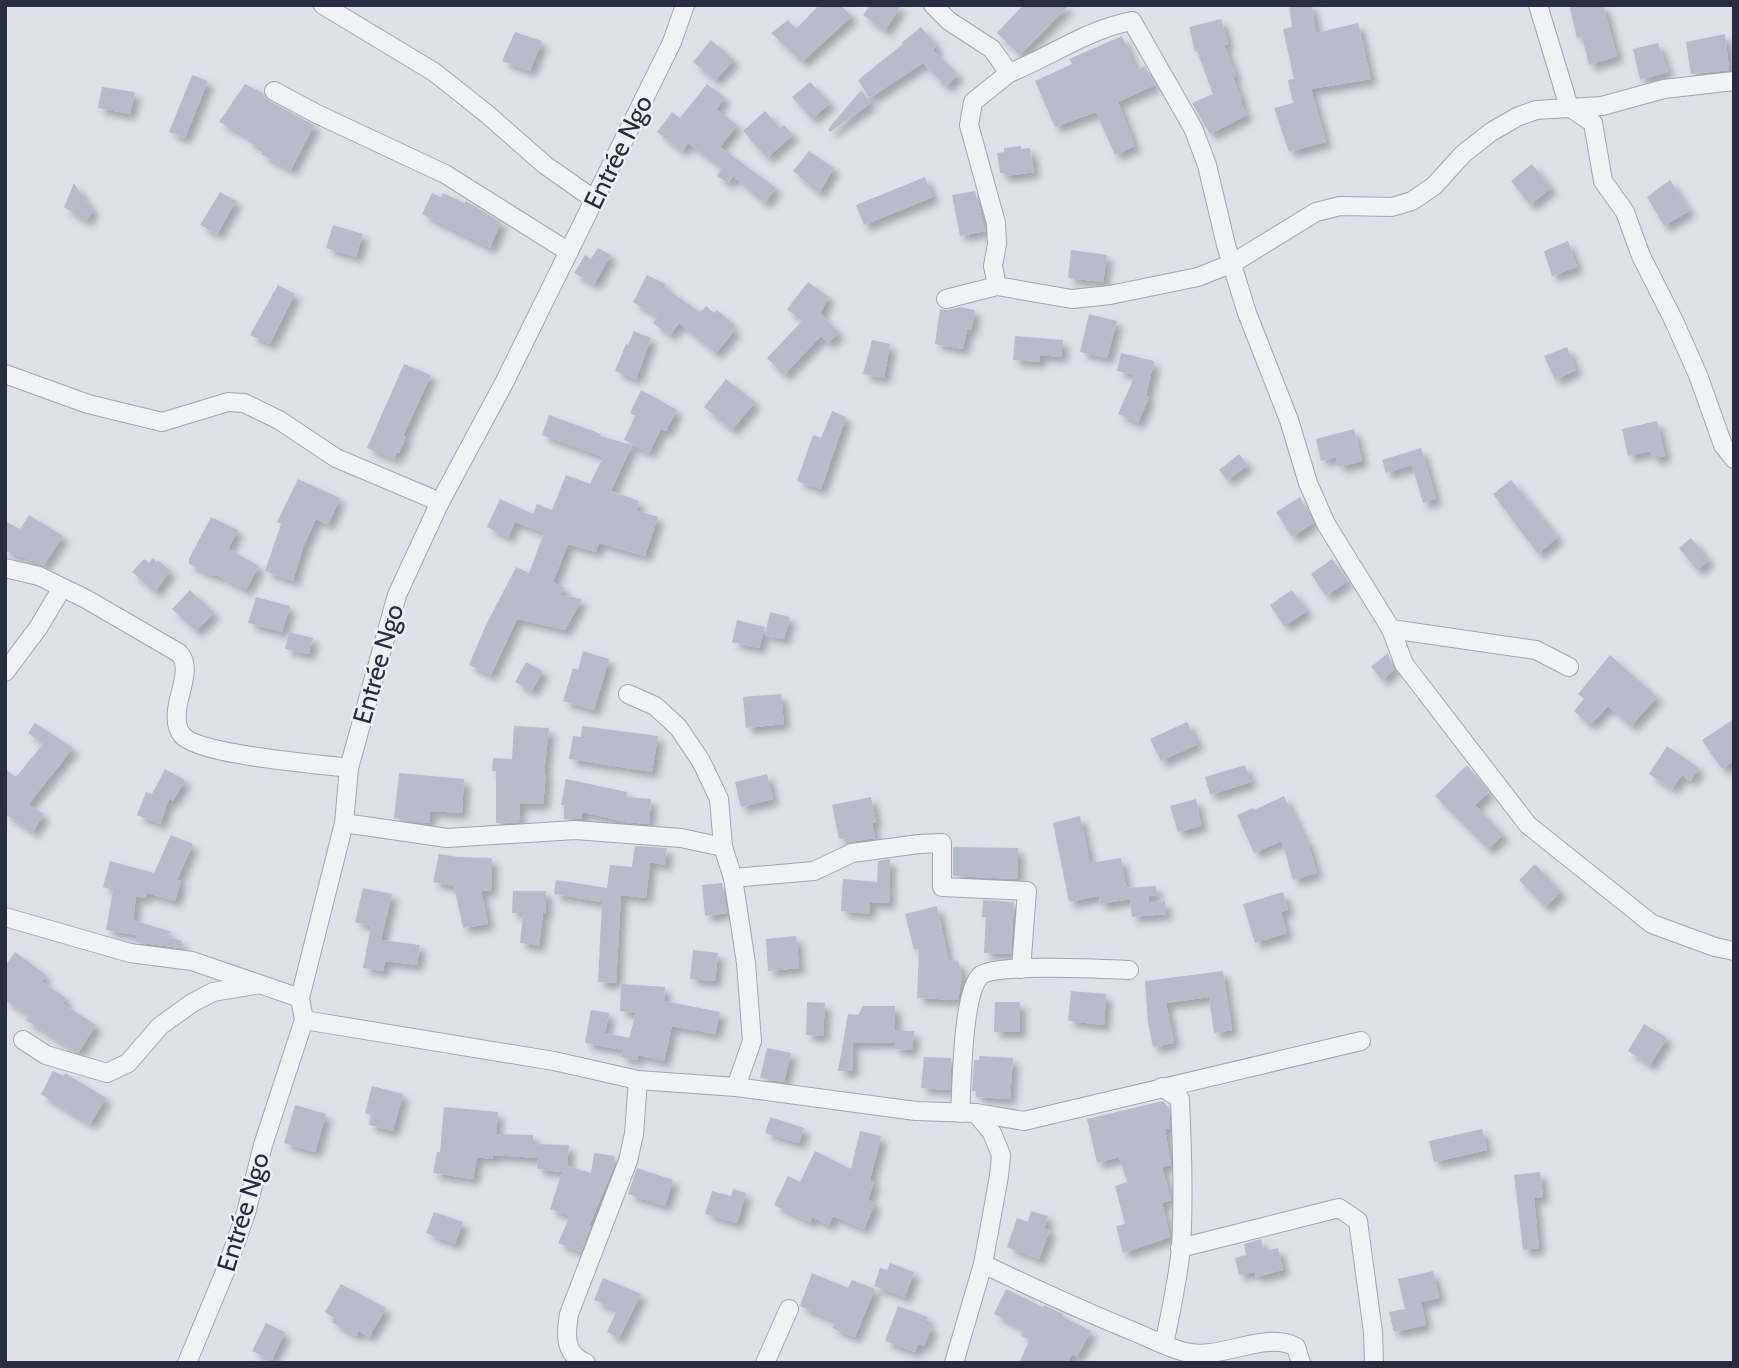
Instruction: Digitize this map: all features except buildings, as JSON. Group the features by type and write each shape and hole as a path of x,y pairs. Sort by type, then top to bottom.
{"street":[{"path":"323,5 434,72 545,165 595,200"},
{"name":"Entrée Ngo","path":"187,1363 242,1224 263,1146 304,1020 300,998 344,823 349,768 397,595 440,502 504,383 673,42 684,5"},
{"path":"933,5 949,21 992,49 1009,73"},
{"path":"1538,5 1569,107 1594,123 1602,181 1625,212 1641,256 1698,375 1723,445 1734,460"},
{"path":"997,286 993,266 997,244 996,223 969,125 973,102 1009,73 1077,40 1132,21 1193,128 1207,164 1226,245 1251,326 1264,352 1289,420 1308,483 1326,524 1391,629 1404,664 1528,825 1652,924 1715,947 1734,951"},
{"path":"946,299 997,286 1072,299 1110,295 1198,276 1233,263 1316,212 1340,206 1392,207 1412,201 1434,186 1463,154 1491,132 1536,110 1602,106 1664,89 1734,81"},
{"path":"274,91 445,174 569,252"},
{"path":"5,374 88,404 162,422 228,402 244,403 279,420 336,458 440,502"},
{"path":"5,568 39,576 86,599 183,657 185,664 176,715 181,733 190,741 203,747 231,752 349,768"},
{"path":"5,672 38,628 62,588"},
{"path":"1391,629 1536,650 1569,667"},
{"path":"628,694 655,706 678,727 701,761 719,799 723,847 733,878 746,963 752,1041 736,1087"},
{"path":"344,823 447,838 575,830 681,838 723,847"},
{"path":"733,878 814,871 852,853 919,844 942,844 942,887 1027,891 1021,969"},
{"path":"5,917 130,953 192,961 300,998"},
{"path":"956,1362 983,1264 1001,1155 992,1133 968,1113 967,1010 976,981 986,971 1129,970"},
{"path":"23,1040 46,1055 107,1073 128,1063 160,1026 202,998 213,992 258,985"},
{"path":"304,1020 554,1061 638,1080 736,1087 865,1105 968,1113 1024,1121 1361,1041"},
{"path":"586,1363 569,1350 565,1338 569,1314 628,1161 634,1134 638,1080"},
{"path":"1162,1087 1180,1099 1181,1248 1164,1343"},
{"path":"1181,1248 1339,1208 1350,1214 1358,1221 1373,1332 1374,1363"},
{"path":"983,1264 1074,1308 1187,1353 1205,1355 1275,1341 1296,1347 1301,1363"},
{"path":"765,1363 789,1309"}]}
